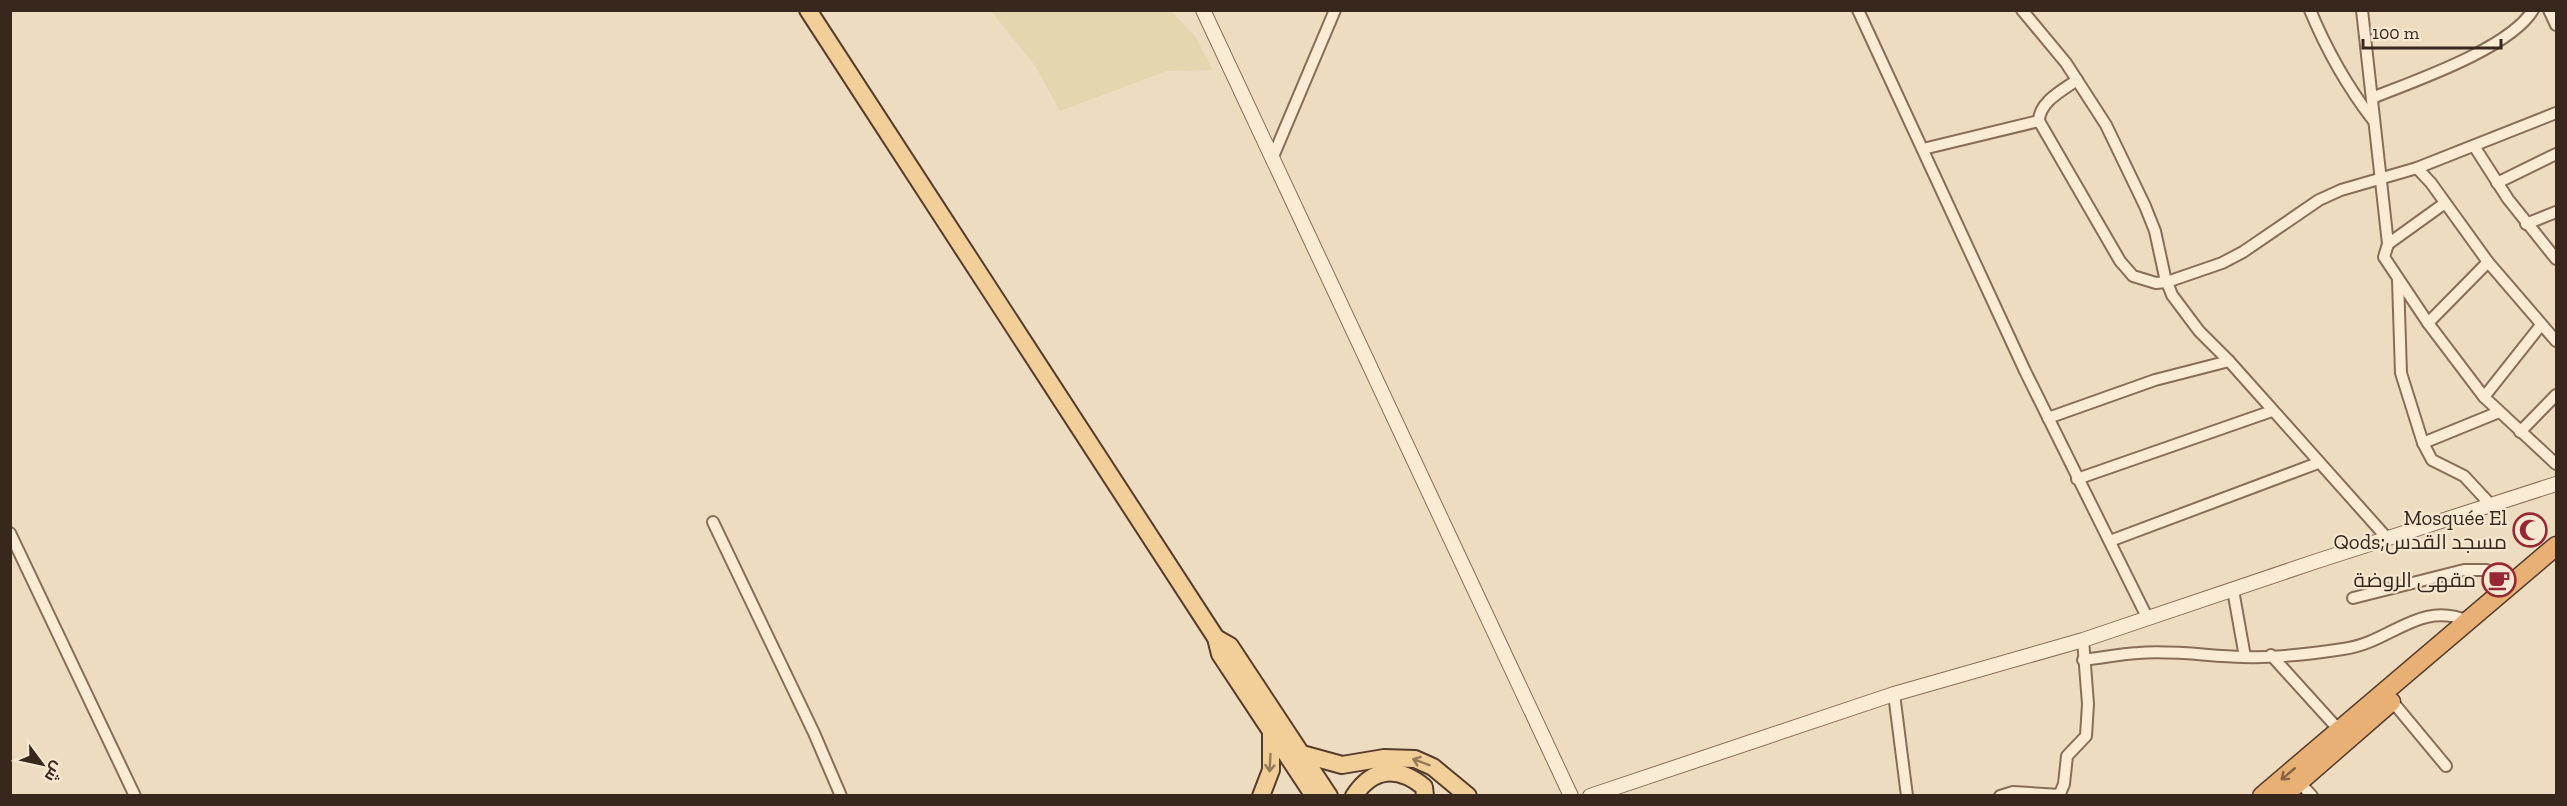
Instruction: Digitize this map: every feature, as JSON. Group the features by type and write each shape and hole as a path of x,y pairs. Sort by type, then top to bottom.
{"highway":[{"path":"2262,795 2556,546"},
{"path":"2283,795 2556,561"}],"main road":[{"path":"808,10 1216,638 1220,654 1314,795"},
{"path":"1216,638 1230,646 1329,795"},
{"path":"1261,795 1270,770 1271,728"},
{"path":"1302,754 1341,765 1384,758 1415,759 1433,767 1455,790 1468,795"},
{"path":"1354,795 1365,781 1381,772 1396,772 1413,778 1427,793"}],"street":[{"path":"1203,10 1571,795"},
{"path":"1272,159 1335,10"},
{"path":"2022,10 2077,80 2106,124 2155,231 2172,295 2199,331 2229,361 2387,538"},
{"path":"2310,10 2330,56 2347,86 2373,120"},
{"path":"2362,10 2388,244 2385,257 2427,323 2484,397 2556,465"},
{"path":"2372,98 2443,69 2509,35 2524,23 2533,10"},
{"path":"2548,12 2556,25"},
{"path":"1863,14 2048,418 2146,617"},
{"path":"2077,80 2045,105 2039,116 2040,122 2127,271 2144,280 2168,282 2222,263 2243,252 2319,200 2341,190 2417,168 2556,113"},
{"path":"1923,149 2040,122"},
{"path":"2474,146 2526,224 2556,258"},
{"path":"2497,183 2556,154"},
{"path":"2417,168 2445,202 2488,262 2556,341"},
{"path":"2388,244 2445,202"},
{"path":"2526,224 2556,212"},
{"path":"2427,323 2488,262"},
{"path":"2398,280 2401,373 2423,443 2432,460 2464,476 2491,505"},
{"path":"2484,397 2541,325"},
{"path":"2048,418 2155,380 2229,361"},
{"path":"2520,432 2556,395"},
{"path":"2077,479 2272,411"},
{"path":"2423,443 2499,412"},
{"path":"2109,541 2319,463"},
{"path":"1590,795 1894,694 2083,640 2146,617 2556,484"},
{"path":"713,522 841,795"},
{"path":"10,533 135,795"},
{"path":"2353,598 2464,570 2486,570 2516,580"},
{"path":"2232,590 2245,657"},
{"path":"2083,660 2139,652 2245,657 2271,655 2358,646 2421,617 2435,614 2448,614 2468,621"},
{"path":"2000,795 2013,792 2059,795 2064,784 2067,756 2086,736 2088,704 2083,640"},
{"path":"2271,655 2339,730"},
{"path":"1894,694 1907,795"},
{"path":"2392,701 2446,766"},
{"path":"2299,782 2312,795"}],"shaded area":[{"path":"991,11 1171,11 1195,36 1213,70 1167,71 1060,111 1036,67"}],"place":[{"name":"Mosquée El Qods;مسجد القدس","path":"2530,530"},
{"name":"مقهى الروضة","path":"2499,580"}]}
